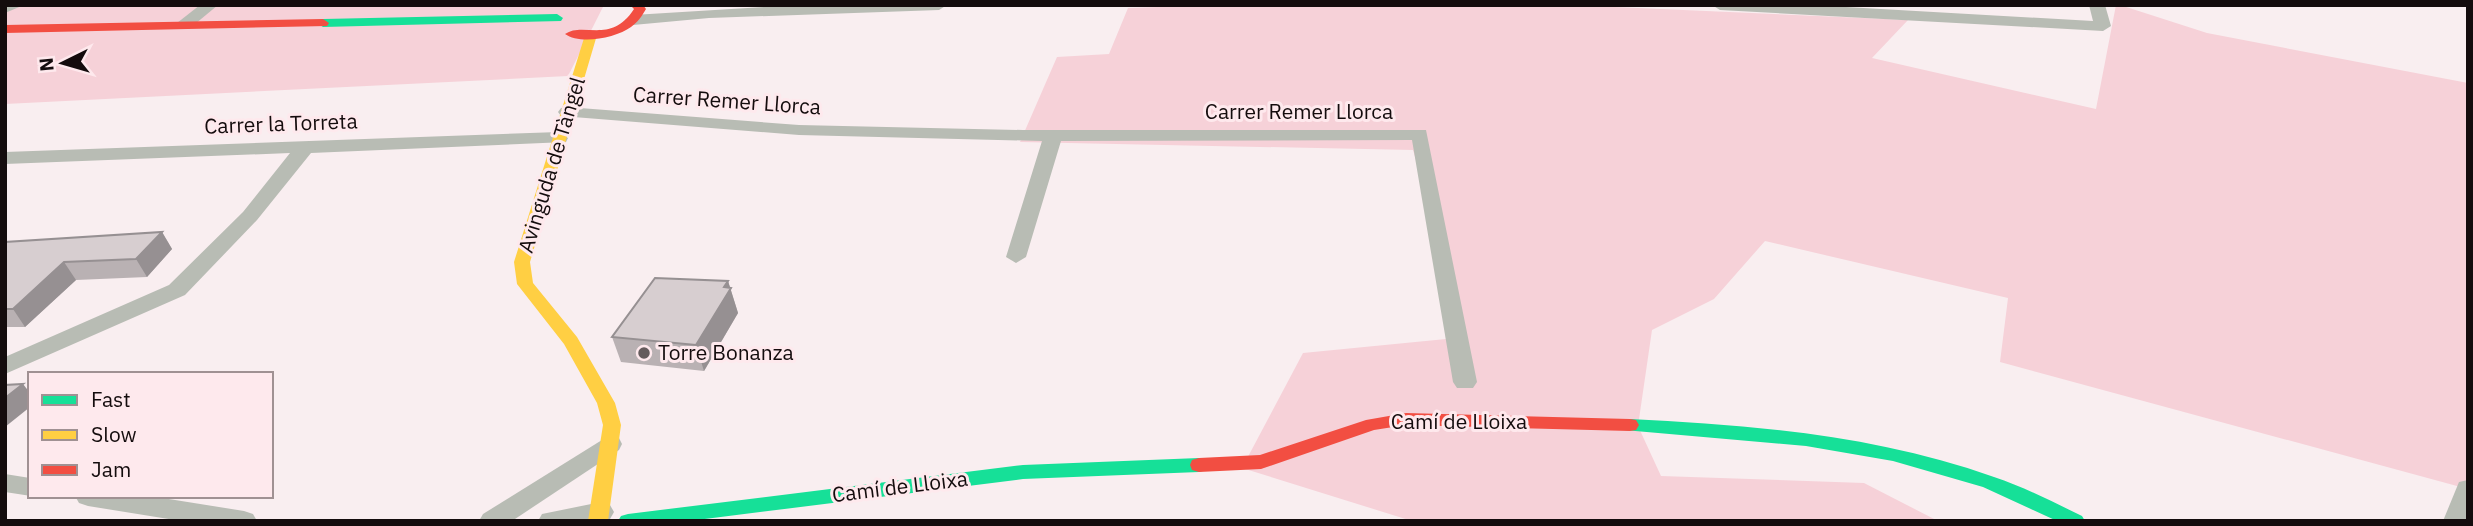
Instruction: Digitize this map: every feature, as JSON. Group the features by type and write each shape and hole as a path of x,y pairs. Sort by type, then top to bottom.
{"street":[{"path":"5,8 16,5"},
{"path":"183,26 210,5"},
{"path":"5,29 564,13 556,26 560,30 591,35 615,30 636,12 709,13 939,5"},
{"path":"1720,5 2103,26 2097,5"},
{"name":"Avinguda de Tàngel","path":"591,35 522,262 525,284 571,341 606,403 612,425 599,516"},
{"name":"Carrer Remer Llorca","path":"567,112 799,130 1053,136 1420,134 1465,382"},
{"path":"1016,257 1053,136"},
{"name":"Carrer la Torreta","path":"6,159 559,138"},
{"path":"5,366 177,290 250,216 306,146"},
{"name":"Camí de Lloixa","path":"628,521 1023,472 1261,462 1373,424 1406,419 1638,426 1816,440 1965,473 2075,521"},
{"path":"492,521 610,444"},
{"path":"5,483 28,487"},
{"path":"2456,521 2468,489"},
{"path":"100,498 244,521"},
{"path":"551,521 599,516"}],"shaded area":[{"path":"5,5 604,5 568,76 5,104"},
{"path":"1217,5 1570,5 1908,20 1872,58 2096,109 2116,5 2120,5 2207,33 2468,83 2468,489 2000,362 2008,298 1765,241 1714,299 1652,330 1638,426 1661,476 1864,483 1938,521 1412,521 1242,468 1303,353 1446,339 1432,215 1413,150 1020,142 1057,57 1109,54 1128,8"}],"building":[{"path":"162,232 136,259 64,262 13,309 5,309 5,242"},
{"path":"655,278 728,281 724,287 731,288 696,345 612,337"},
{"path":"23,384 5,398 5,385"}],"traffic: fast":[{"path":"323,23 557,18"},
{"path":"1630,425 1762,434 1893,454 1990,482 2075,521"},
{"path":"628,521 1023,472 1199,465"}],"traffic: slow":[{"path":"591,35 522,262 525,284 571,341 606,403 612,425 598,521"}],"traffic: jam":[{"path":"571,34 601,34 619,29 634,18 640,9 636,5"},
{"path":"5,29 323,23"},
{"path":"1199,465 1261,462 1372,424 1406,419 1630,425"}],"place":[{"name":"Torre Bonanza","path":"644,353"}]}
